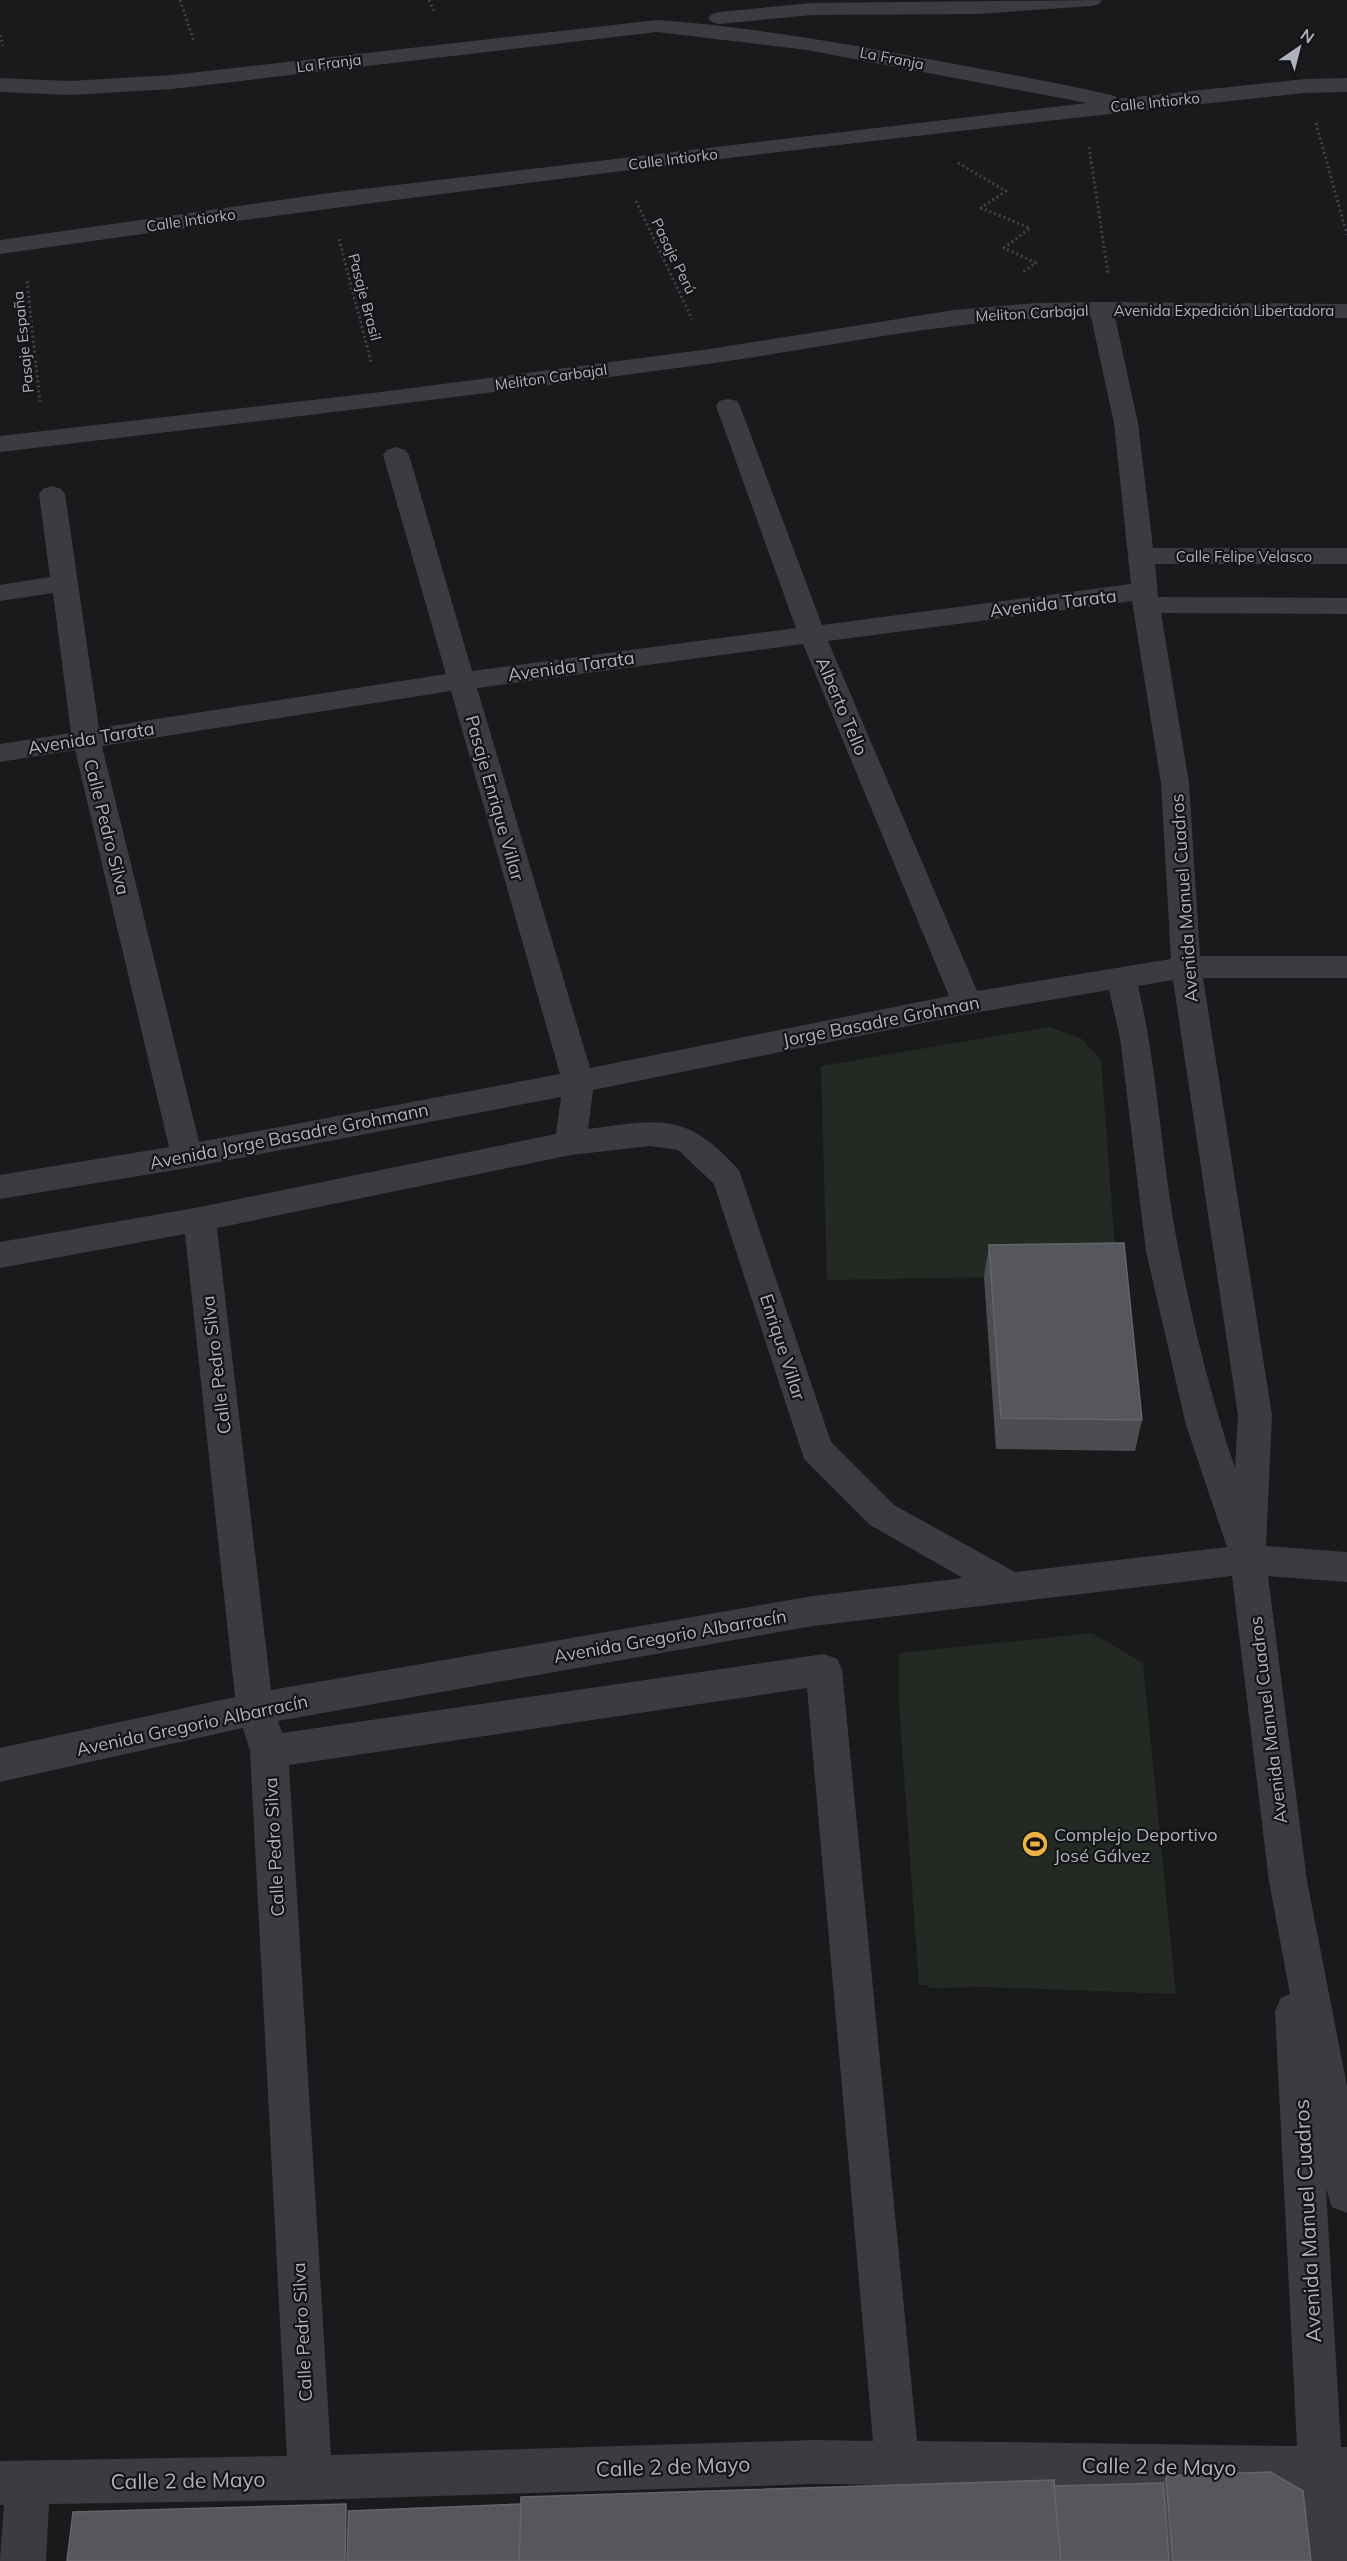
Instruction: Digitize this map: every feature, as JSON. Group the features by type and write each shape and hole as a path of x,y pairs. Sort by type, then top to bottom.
{"street":[{"name":"La Franja","path":"0,86 70,88 172,81 812,9 978,8 1092,0"},
{"name":"La Franja","path":"657,26 711,29 813,43 1063,90 1124,105"},
{"name":"Calle Intiorko","path":"0,247 329,200 619,165 1124,105 1305,86 1347,85"},
{"name":"Avenida Expedición Libertadora","path":"1107,309 1347,311"},
{"name":"Meliton Carbajal","path":"0,444 381,399 710,356 991,314 1107,309"},
{"name":"Avenida Manuel Cuadros","path":"1107,309 1126,423 1145,598 1175,783 1186,967 1255,1415 1248,1559 1288,1881 1334,2468 1332,2561"},
{"name":"Alberto Tello","path":"728,406 812,634 967,1003"},
{"name":"Pasaje Enrique Villar","path":"396,455 578,1082 571,1143"},
{"name":"Calle Pedro Silva","path":"52,494 86,738 186,1156"},
{"name":"Calle Felipe Velasco","path":"1141,556 1347,556"},
{"path":"0,593 64,583"},
{"name":"Avenida Tarata","path":"0,753 460,681 812,634 1145,598"},
{"path":"1145,598 1347,606"},
{"name":"Jorge Basadre Grohman","path":"578,1082 967,1003 1186,967 1347,967"},
{"name":"Avenida Manuel Cuadros","path":"1121,977 1136,1038 1162,1251 1203,1425 1248,1559"},
{"name":"Avenida Jorge Basadre Grohmann","path":"0,1187 186,1156 578,1082"},
{"name":"Enrique Villar","path":"571,1143 626,1137 675,1136 700,1151 728,1179 816,1449 882,1515 1012,1588"},
{"path":"0,1255 200,1220 571,1143"},
{"name":"Calle Pedro Silva","path":"200,1220 255,1709 269,1751 310,2478"},
{"name":"Avenida Gregorio Albarracín","path":"0,1765 255,1709 813,1611 1248,1559 1347,1567"},
{"path":"269,1751 824,1670 897,2463"},
{"name":"Avenida Manuel Cuadros","path":"1288,1881 1347,2193"},
{"name":"Calle 2 de Mayo","path":"14,2483 310,2478 816,2462 1334,2468"},
{"path":"14,2483 23,2561"}],"path":[{"path":"1083,111 1107,309"},
{"path":"904,131 1005,191 981,208 1030,228 1004,248 1036,262 996,293 991,314"},
{"path":"1320,139 1347,235"},
{"name":"Pasaje Perú","path":"619,165 710,356"},
{"name":"Pasaje Brasil","path":"329,200 381,399"},
{"name":"Pasaje España","path":"24,244 44,437"}],"shaded area":[{"path":"1049,1027 1082,1039 1101,1060 1117,1275 827,1280 821,1066"},
{"name":"Complejo Deportivo José Gálvez","path":"1092,1633 1143,1663 1176,1994 987,1987 929,1988 928,1985 919,1985 899,1704 899,1653"}],"building":[{"path":"1124,1243 1142,1420 1001,1418 989,1245"},
{"path":"1270,2472 1303,2491 1311,2561 1173,2561 1166,2476"},
{"path":"1054,2480 1061,2561 519,2561 521,2497"},
{"path":"1163,2483 1169,2561 1061,2561 1054,2486"},
{"path":"346,2504 345,2561 67,2561 73,2512"},
{"path":"521,2504 519,2561 347,2561 349,2511"}],"place":[{"name":"Complejo Deportivo José Gálvez","path":"1035,1844"}]}
